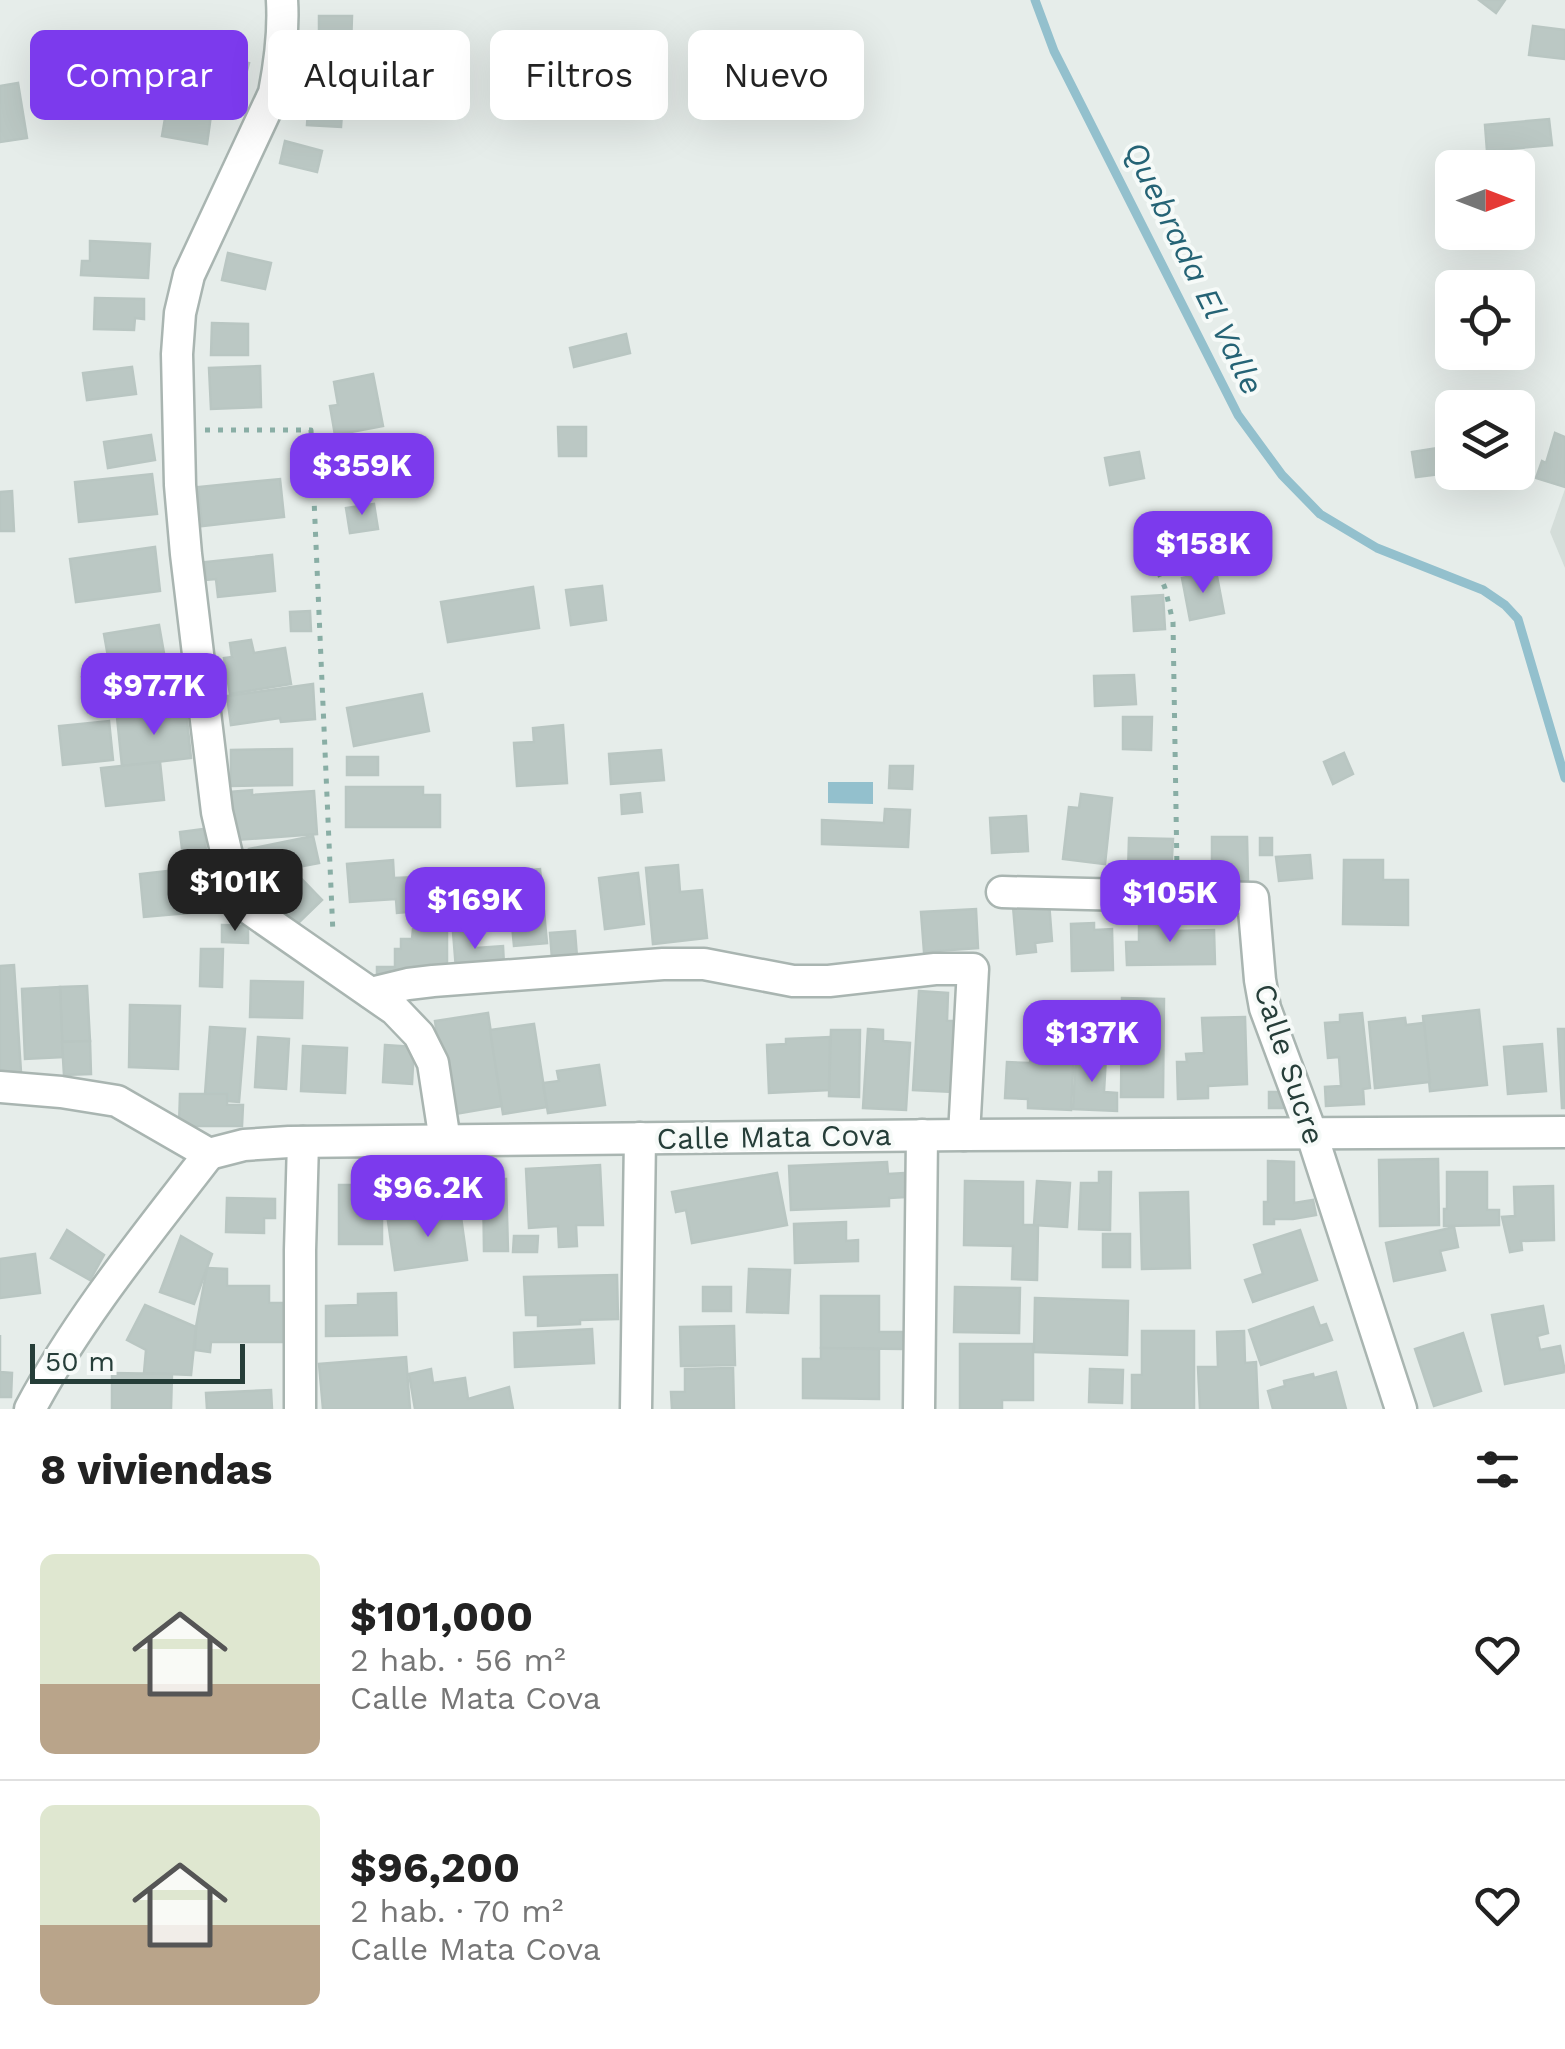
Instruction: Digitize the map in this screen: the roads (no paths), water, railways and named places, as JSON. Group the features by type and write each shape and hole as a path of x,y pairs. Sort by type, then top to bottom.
{"street":[{"path":"282,0 281,61 274,93 189,275 176,354 186,554 217,812 232,881 251,910 411,1024 433,1064 444,1141"},
{"name":"Calle Sucre","path":"1002,892 1253,898 1266,1008 1402,1409"},
{"path":"371,993 433,981 663,964 704,964 792,981 973,969 964,1134"},
{"path":"0,1088 117,1101 209,1154 76,1334 30,1409"},
{"name":"Calle Mata Cova","path":"209,1154 244,1146 303,1142 1565,1132"},
{"path":"919,1409 922,1135"},
{"path":"636,1409 640,1138"},
{"path":"300,1409 303,1142"}],"water":[{"path":"828,782 873,782 873,804 828,803"}],"waterway":[{"name":"Quebrada El Valle","path":"1035,0 1054,51 1238,415 1282,475 1320,514 1377,548 1483,590 1518,619 1565,778"}]}
